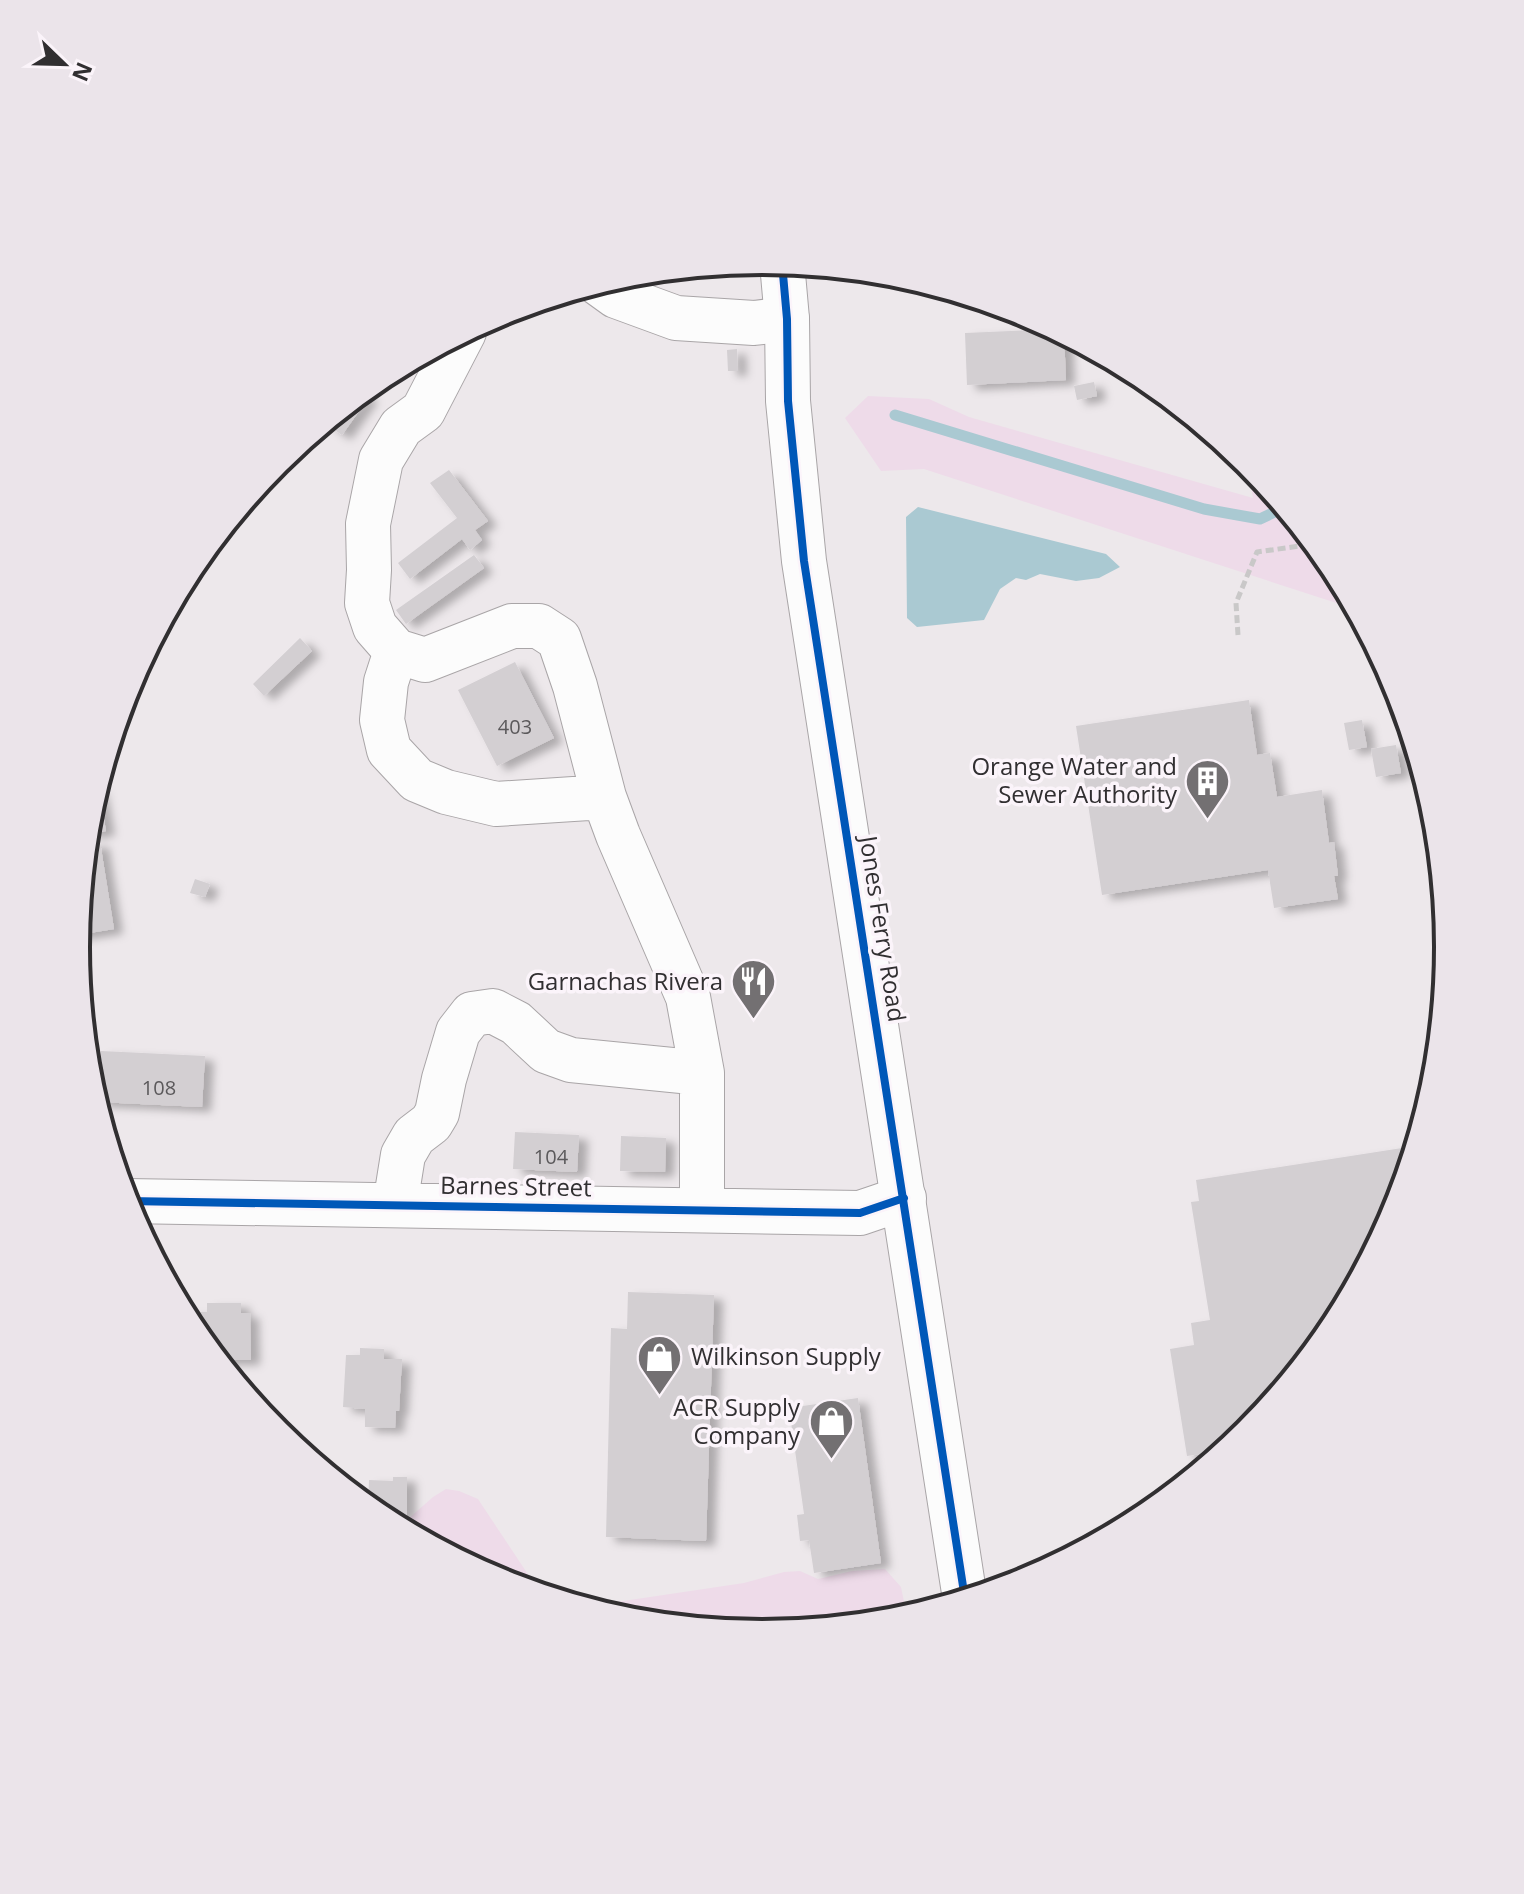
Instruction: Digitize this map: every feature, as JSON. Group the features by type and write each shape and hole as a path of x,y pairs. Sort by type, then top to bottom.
{"main road":[{"name":"Jones Ferry Road","path":"783,275 788,401 804,561 963,1588"},
{"path":"611,293 676,318 754,323 787,319"},
{"path":"455,349 423,411 401,427 381,460 368,524 367,603 375,627 396,651 425,660 512,626 539,626 559,639 575,686 604,797 688,997 702,1073 702,1210"},
{"path":"396,651 386,682 382,720 389,750 417,780 446,792 496,804 604,797"},
{"path":"395,1205 403,1155 414,1136 431,1123 437,1113 458,1032 472,1014 493,1011 516,1023 546,1051 571,1060 702,1073"},
{"name":"Barnes Street","path":"140,1201 860,1213 904,1198"}],"path":[{"path":"1238,635 1236,603 1257,552 1301,546"}],"shaded area":[{"path":"868,396 929,399 969,417 1253,498 1251,487 1295,538 1340,604 924,469 881,471 845,418"},
{"path":"446,1489 478,1499 530,1577 465,1550 409,1518"},
{"path":"885,1569 901,1587 904,1603 806,1618 718,1618 615,1602 744,1583 800,1571 818,1579 852,1571"}],"water":[{"path":"918,507 1106,554 1120,567 1099,578 1076,581 1040,574 1026,580 1016,578 1000,589 984,620 917,627 907,618 906,517"}],"building":[{"path":"1028,330 1059,344 1065,347 1066,380 967,385 965,333"},
{"path":"737,349 738,371 728,371 727,350"},
{"path":"1094,382 1097,396 1077,400 1074,386"},
{"path":"361,408 342,435 334,429"},
{"path":"449,470 488,521 475,530 482,540 470,550 462,539 410,579 398,563 457,518 430,483"},
{"path":"474,555 484,568 406,624 396,610"},
{"path":"300,638 312,651 264,696 253,684"},
{"path":"515,662 554,738 497,766 458,690"},
{"name":"Orange Water and Sewer Authority","path":"1249,700 1257,755 1270,753 1277,797 1322,790 1329,843 1334,842 1338,899 1274,908 1268,870 1102,895 1076,726"},
{"path":"1362,720 1367,747 1349,750 1344,723"},
{"path":"1396,745 1401,773 1376,777 1371,749"},
{"path":"103,815 106,831 100,832"},
{"path":"99,842 114,929 90,933 91,903"},
{"path":"195,879 210,884 205,897 190,893"},
{"path":"101,1051 205,1056 202,1107 109,1103"},
{"path":"515,1132 579,1135 577,1172 513,1169"},
{"path":"621,1136 666,1138 665,1172 620,1171"},
{"path":"1403,1148 1365,1244 1321,1320 1267,1390 1237,1422 1203,1454 1187,1456 1170,1349 1194,1345 1191,1323 1210,1320 1191,1202 1199,1201 1196,1180"},
{"name":"Wilkinson Supply","path":"628,1292 714,1295 706,1541 606,1537 611,1328 627,1329"},
{"path":"207,1303 241,1303 241,1313 250,1313 251,1360 232,1360 198,1312 207,1312"},
{"path":"360,1348 384,1349 384,1359 402,1359 395,1428 365,1427 365,1409 343,1407 346,1355 360,1355"},
{"name":"ACR Supply Company","path":"858,1398 881,1563 814,1573 809,1540 800,1541 797,1515 804,1514 789,1408"},
{"path":"393,1477 407,1477 407,1516 369,1491 369,1480 393,1481"}],"waterway":[{"path":"895,415 1204,509 1260,519 1274,512"}],"cycle path":[{"path":"783,275 788,401 804,561 963,1588"},
{"path":"140,1201 860,1213 904,1198"}],"place":[{"name":"Orange Water and Sewer Authority","path":"1208,820"},
{"name":"Garnachas Rivera","path":"754,1021"},
{"name":"Wilkinson Supply","path":"660,1396"},
{"name":"ACR Supply Company","path":"831,1461"}]}
